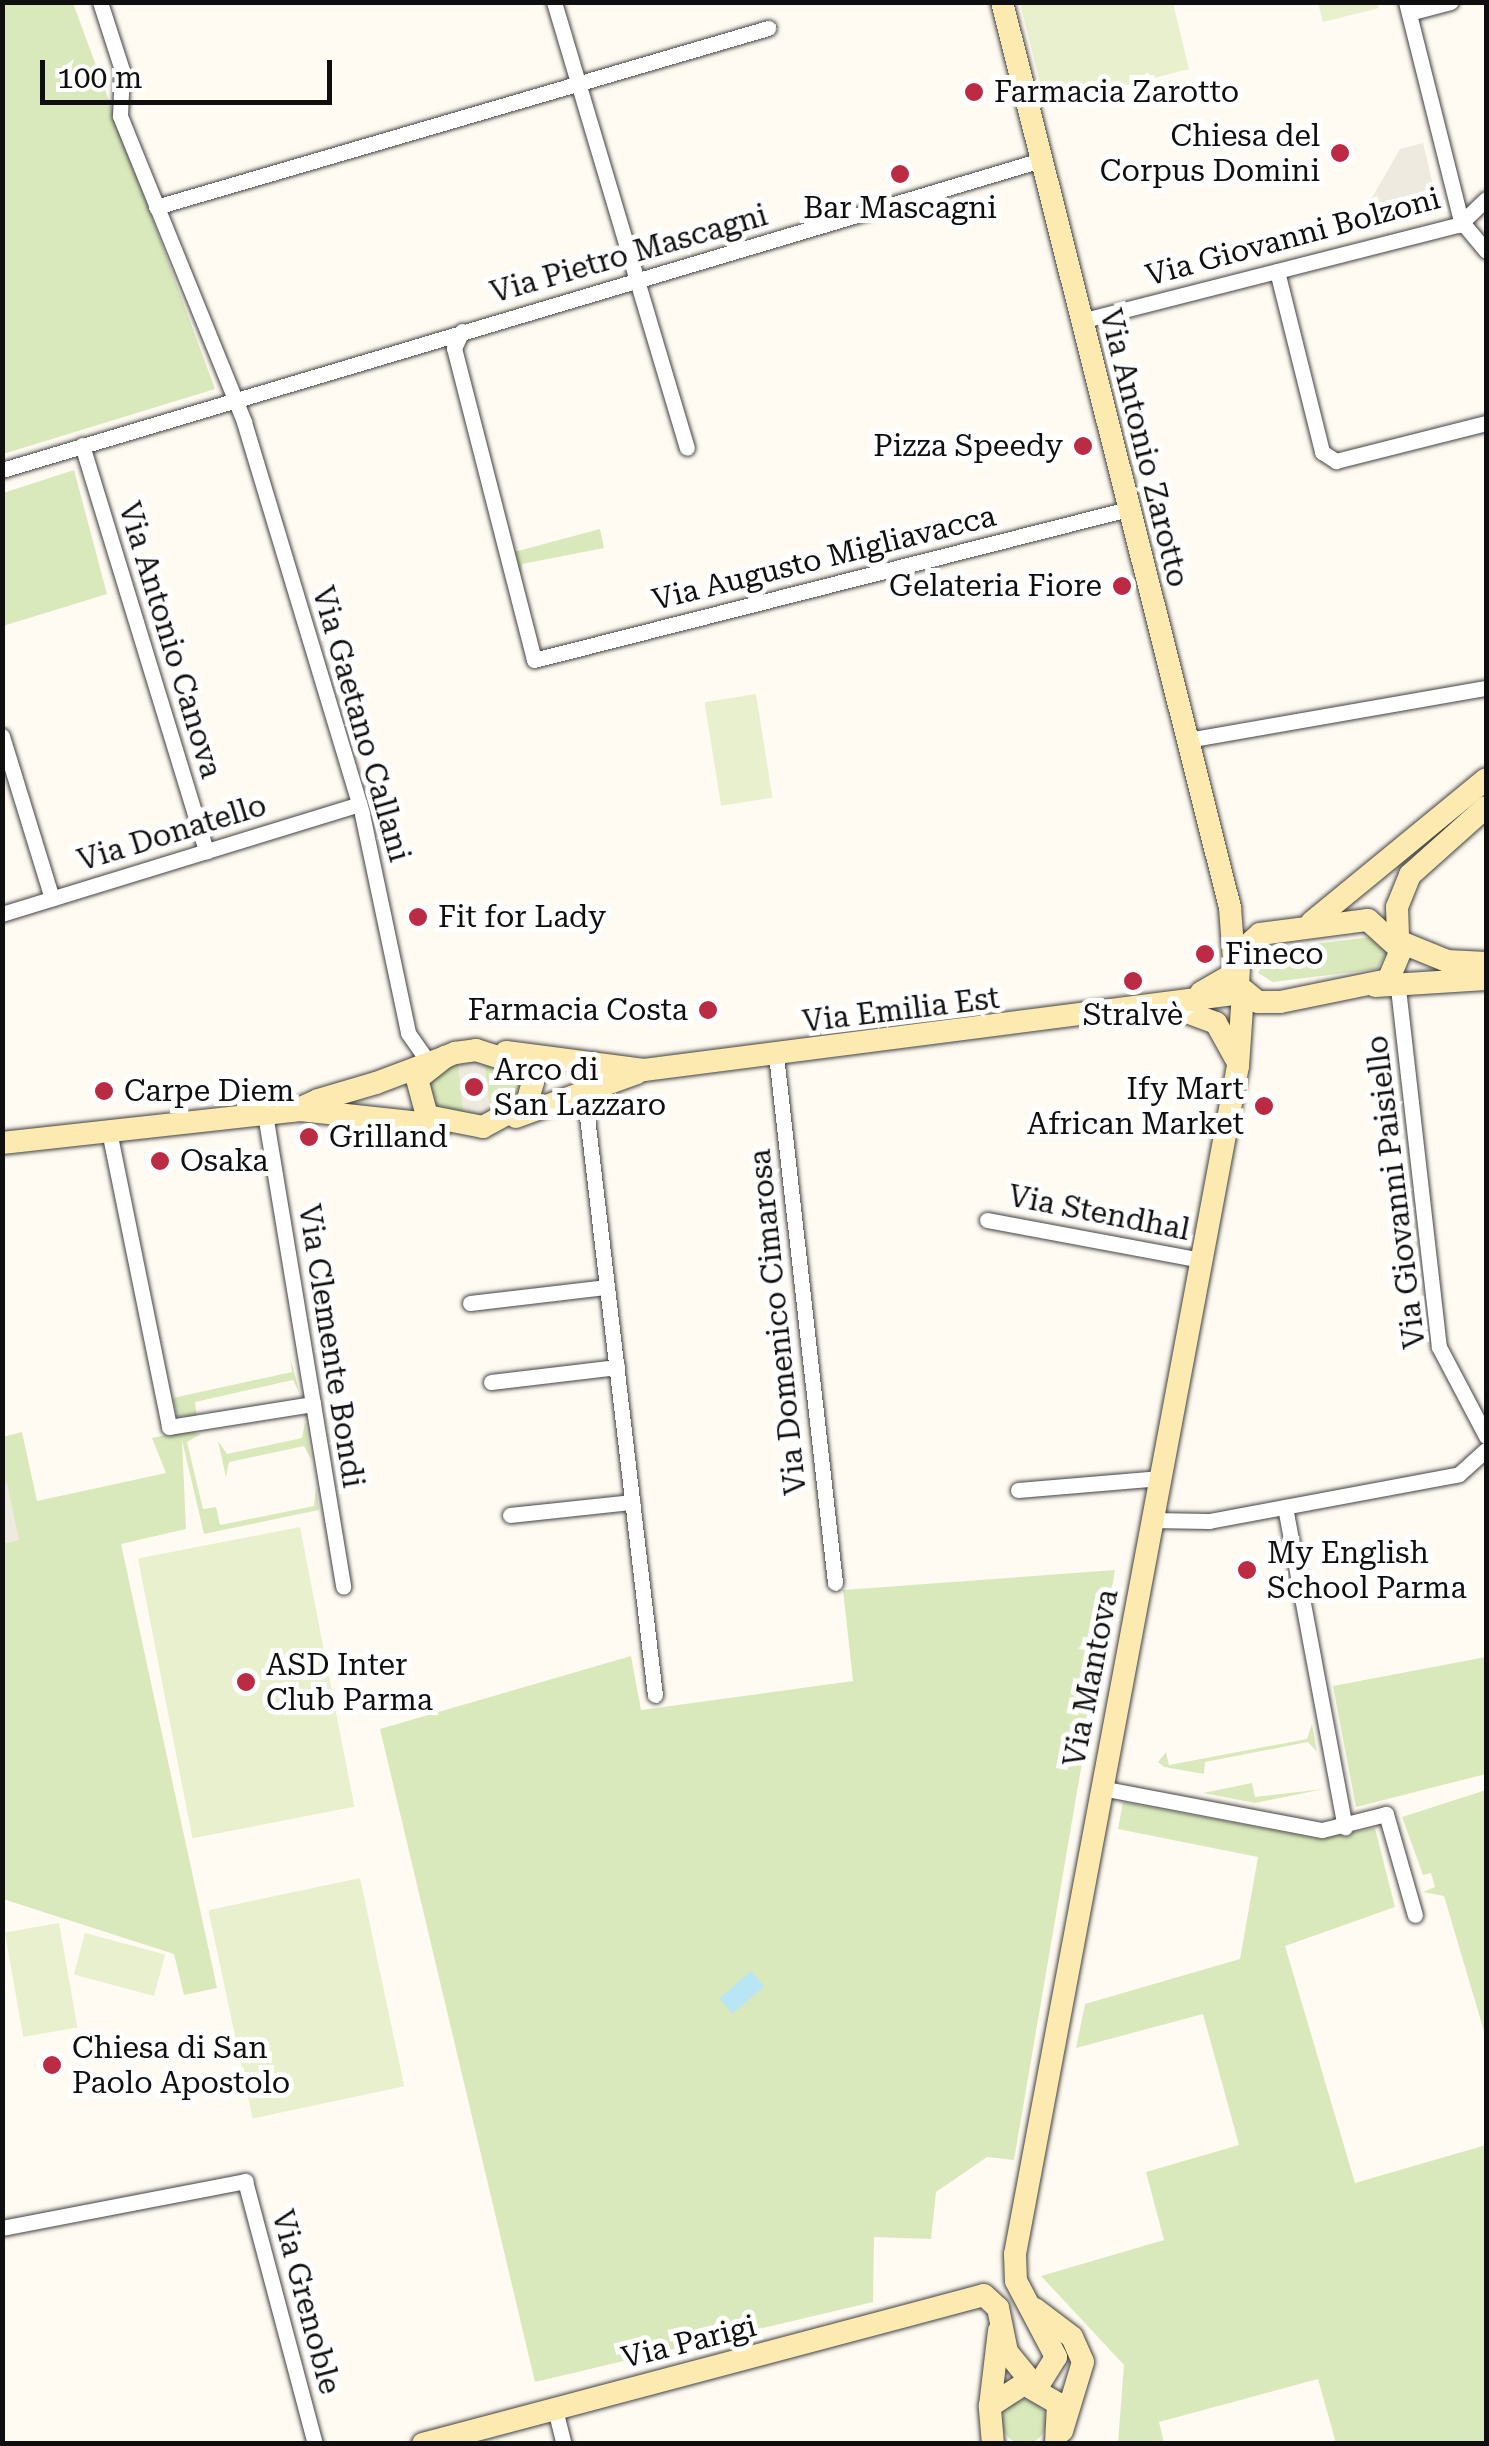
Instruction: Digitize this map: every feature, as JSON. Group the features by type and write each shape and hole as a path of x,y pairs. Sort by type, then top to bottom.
{"main road":[{"name":"Via Antonio Zarotto","path":"1002,2 1081,321 1118,511 1188,740 1230,908 1239,983"},
{"path":"1296,926 1486,779"},
{"path":"1387,987 1396,972 1402,885 1486,806"},
{"path":"1230,908 1296,926"},
{"path":"1239,983 1249,940 1296,926 1368,920 1398,941 1440,960 1486,962"},
{"name":"Via Emilia Est","path":"296,1110 453,1127 512,1118 644,1070 1164,1006 1239,983 1280,1002 1387,987 1486,979"},
{"name":"Via Mantova","path":"1036,2386 1056,2358 1024,2300 1014,2254 1238,1066 1239,983"},
{"name":"Via Mantova","path":"1238,1066 1254,1026 1280,1002"},
{"path":"1164,1006 1216,1023 1238,1066"},
{"path":"506,1052 532,1082 512,1118"},
{"name":"Via Emilia Est","path":"2,1143 296,1110 437,1060 506,1052 644,1070"},
{"path":"437,1060 425,1066 414,1095 427,1116 453,1127"},
{"path":"969,2299 1014,2254"},
{"path":"969,2299 992,2297 1007,2352 1036,2386 1058,2404 1059,2437"},
{"name":"Via Parigi","path":"423,2444 969,2299"},
{"path":"1024,2300 1079,2348 1083,2376 1059,2437"},
{"path":"978,2444 988,2411 1001,2322"},
{"path":"993,2444 988,2411 1008,2388 1036,2386"}],"street":[{"name":"Via Gaetano Callani","path":"100,2 122,70 120,116 233,399 359,804 408,1032 437,1060"},
{"path":"554,2 687,448"},
{"path":"1452,2 1407,8 1461,220 1486,251"},
{"path":"156,207 768,28"},
{"name":"Via Pietro Mascagni","path":"2,470 1041,160"},
{"path":"1461,220 1486,199"},
{"name":"Via Giovanni Bolzoni","path":"1081,321 1461,220"},
{"path":"1276,271 1322,452 1336,460 1486,423"},
{"name":"Via Augusto Migliavacca","path":"462,331 454,348 534,660 1118,511"},
{"name":"Via Antonio Canova","path":"82,445 206,851"},
{"path":"1188,740 1486,688"},
{"path":"2,736 52,899"},
{"name":"Via Donatello","path":"2,914 359,804"},
{"name":"Via Giovanni Paisiello","path":"1387,987 1439,1348 1486,1436"},
{"name":"Via Domenico Cimarosa","path":"776,1055 835,1583"},
{"path":"584,1091 655,1695"},
{"name":"Via Clemente Bondi","path":"264,1114 343,1587"},
{"path":"109,1131 168,1427 207,1427 313,1404"},
{"name":"Via Stendhal","path":"987,1220 1201,1260"},
{"path":"470,1303 607,1287"},
{"path":"491,1382 617,1367"},
{"path":"1152,1520 1190,1524 1464,1472 1486,1450"},
{"path":"1018,1490 1160,1478"},
{"path":"510,1515 632,1502"},
{"path":"1285,1507 1345,1827"},
{"path":"1101,1788 1313,1829 1345,1827 1386,1814 1415,1916"},
{"name":"Via Grenoble","path":"2,2228 245,2181 316,2444"},
{"path":"555,2409 564,2444"}],"green space":[{"path":"3,2 73,3 215,389 3,454"},
{"path":"1020,3 1173,3 1189,69 1046,106"},
{"path":"1318,3 1377,3 1379,8 1323,22"},
{"path":"74,470 107,594 3,626 3,493"},
{"path":"600,529 604,548 522,564 521,579 514,552"},
{"path":"756,694 772,798 721,806 705,702"},
{"path":"1372,937 1387,952 1377,969 1273,982 1258,973 1271,949"},
{"path":"484,1058 521,1072 522,1095 490,1115"},
{"path":"458,1060 464,1117 434,1109 423,1086"},
{"path":"290,1357 300,1394 293,1380 195,1402 197,1417 177,1416 173,1398 292,1372"},
{"path":"305,1422 311,1459 304,1446 229,1462 226,1477 218,1441 227,1454 302,1438"},
{"path":"185,1431 201,1434 187,1442 203,1509 216,1507 220,1525 314,1506 316,1486 319,1510 204,1534 182,1440 186,1529 121,1544 217,1988 184,1995 174,1954 3,1899 3,1437 22,1432 37,1501 166,1473 152,1438"},
{"name":"ASD Inter Club Parma","path":"300,1527 354,1807 192,1838 138,1558"},
{"path":"1115,1570 1014,2160 987,2157 936,2192 931,2239 874,2237 873,2302 535,2382 380,1729 631,1656 641,1710 853,1681 843,1590"},
{"path":"1486,1657 1486,1774 1356,1807 1333,1686"},
{"path":"1312,1724 1317,1752 1308,1742 1205,1762 1204,1774 1164,1767 1158,1762 1166,1752 1169,1765 1307,1739"},
{"path":"1252,1783 1255,1797 1324,1789 1255,1803 1203,1793"},
{"path":"1486,1790 1486,2038 1444,1896 1423,1892 1435,1887 1431,1873 1423,1875 1402,1817"},
{"path":"1123,1802 1319,1839 1375,1828 1395,1907 1285,1946 1355,2183 1486,2145 1486,2443 1336,2443 1318,2379 1159,2422 1164,2443 1118,2443 1124,2365 1041,2276 1164,2240 1146,2172 1239,2145 1203,2014 1076,2048 1085,2004 1240,1959 1258,1857 1118,1829"},
{"path":"360,1878 404,2086 253,2119 208,1910"},
{"path":"59,1923 77,2027 23,2037 5,1933"},
{"path":"85,1933 165,1954 154,1996 74,1975"},
{"path":"1024,2400 1040,2406 1046,2422 1040,2438 1024,2444 1008,2438 1002,2422 1008,2406"}],"shaded area":[{"path":"1423,143 1433,185 1416,218 1371,229 1366,208 1400,149"},
{"path":"484,1058 490,1115 464,1117 458,1061"},
{"path":"7,1483 19,1540 3,1544 3,1484"}],"water":[{"path":"751,1971 764,1986 732,2014 719,1999"}],"place":[{"name":"Farmacia Zarotto","path":"974,92"},
{"name":"Chiesa del Corpus Domini","path":"1340,153"},
{"name":"Bar Mascagni","path":"900,174"},
{"name":"Pizza Speedy","path":"1083,446"},
{"name":"Gelateria Fiore","path":"1122,586"},
{"name":"Fit for Lady","path":"418,917"},
{"name":"Fineco","path":"1205,954"},
{"name":"Stralvè","path":"1133,981"},
{"name":"Farmacia Costa","path":"708,1010"},
{"name":"Arco di San Lazzaro","path":"474,1087"},
{"name":"Carpe Diem","path":"104,1091"},
{"name":"Ify Mart African Market","path":"1264,1106"},
{"name":"Grilland","path":"309,1137"},
{"name":"Osaka","path":"160,1161"},
{"name":"My English School Parma","path":"1247,1570"},
{"name":"ASD Inter Club Parma","path":"246,1682"},
{"name":"Chiesa di San Paolo Apostolo","path":"52,2065"}]}
